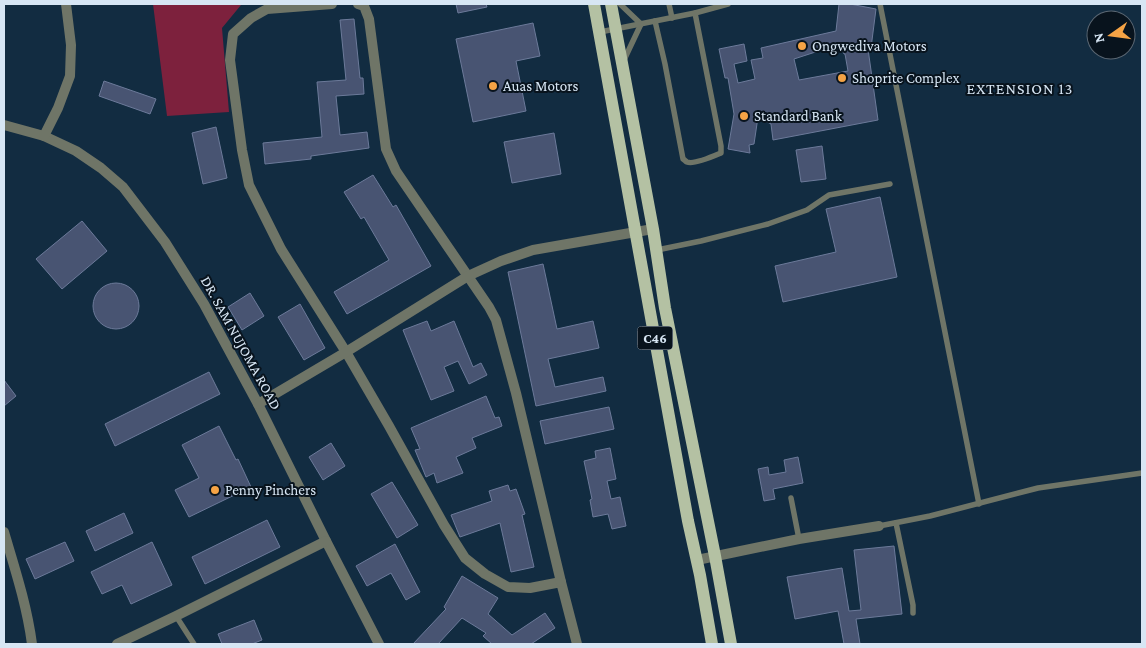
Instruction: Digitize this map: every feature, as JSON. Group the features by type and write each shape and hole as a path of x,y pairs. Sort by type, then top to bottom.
{"main road":[{"name":"C46","path":"594,4 712,644"},
{"name":"C46","path":"611,4 666,308 731,644"}],"street":[{"path":"44,136 58,108 70,76 71,46 66,4"},
{"path":"332,4 267,9 251,18 233,34 230,60 242,150 250,185 281,249 346,352 444,525 465,558 485,574 508,587 530,588 561,582"},
{"path":"358,4 364,6 369,19 386,149 396,170 468,276 492,313 499,328 577,644"},
{"name":"DR. SAM NUJOMA ROAD","path":"4,124 44,136 76,151 95,163 123,188 165,242 204,304 258,404 379,644"},
{"path":"258,404 468,276 500,261 533,250 653,229"},
{"path":"697,560 798,539 879,526"},
{"path":"4,532 23,598 32,644"},
{"path":"117,644 326,541"}],"lane":[{"path":"620,4 641,24"},
{"path":"670,4 672,18"},
{"path":"600,32 695,13 728,4"},
{"path":"880,4 979,504"},
{"path":"655,21 683,159 687,162 692,162 721,153 722,146 695,13"},
{"path":"622,64 641,24"},
{"path":"657,250 768,224 807,210 829,195 890,184"},
{"path":"879,526 930,516 1038,488 1142,473"},
{"path":"791,498 798,539"},
{"path":"896,523 913,613"},
{"path":"176,616 194,644"}],"shaded area":[{"path":"153,4 250,4 241,5 222,28 229,112 167,116"}],"building":[{"path":"456,4 486,4 487,7 458,13"},
{"name":"Shoprite Complex","path":"839,4 876,9 871,48 868,49 878,120 773,140 771,124 758,117 754,144 749,145 750,153 728,149 734,114 728,78 725,78 719,49 744,44 747,61 734,64 738,83 755,79 751,60 763,58 761,48 836,31","holes":["840,44 848,71 799,80 794,59"]},
{"path":"354,19 360,78 363,78 364,94 336,96 340,135 367,132 369,148 311,156 311,159 265,164 263,143 322,137 317,82 346,80 340,20"},
{"name":"Auas Motors","path":"533,23 540,56 516,61 526,111 473,122 456,39"},
{"path":"104,81 156,99 150,114 99,96"},
{"path":"216,127 227,178 203,184 192,133"},
{"path":"554,133 561,174 512,183 504,142"},
{"path":"822,146 826,179 801,182 796,150"},
{"path":"373,175 393,207 396,205 431,266 347,314 334,292 389,260 364,217 361,219 344,192"},
{"path":"880,197 897,277 783,302 775,266 836,252 826,209"},
{"path":"82,221 107,251 62,289 36,259"},
{"path":"543,264 557,329 593,321 599,348 548,359 555,387 603,377 606,391 536,406 508,272"},
{"path":"116,283 129,287 135,293 139,306 135,319 129,325 116,329 103,325 97,319 93,306 97,293 103,287"},
{"path":"250,293 264,316 242,330 228,307"},
{"path":"300,304 325,348 304,360 278,317"},
{"path":"427,321 431,331 454,321 473,367 481,363 487,375 469,384 458,361 444,367 454,391 431,400 403,330"},
{"path":"209,372 220,394 115,446 105,424"},
{"path":"4,380 16,396 4,406"},
{"path":"486,396 495,418 499,417 502,426 472,438 476,448 456,457 463,473 437,483 434,473 426,477 415,450 420,449 411,428"},
{"path":"609,407 614,429 545,444 540,421"},
{"path":"219,426 251,487 189,517 175,490 199,478 182,445"},
{"path":"331,443 345,466 323,480 309,457"},
{"path":"610,448 616,479 607,481 611,499 620,497 626,526 612,529 608,514 593,517 590,500 592,499 584,461 596,458 595,451"},
{"path":"798,457 803,483 773,489 775,499 764,501 758,469 768,467 769,475 786,472 784,460"},
{"path":"392,482 418,525 397,538 371,494"},
{"path":"508,485 510,491 516,489 525,514 522,515 534,567 511,572 500,523 460,537 451,515 492,501 489,491"},
{"path":"124,513 133,533 95,551 86,531"},
{"path":"267,520 280,547 205,584 192,557"},
{"path":"65,542 74,561 35,579 26,559"},
{"path":"152,542 172,585 131,604 122,585 102,594 91,572"},
{"path":"395,544 420,592 406,600 391,573 367,586 356,566"},
{"path":"894,546 902,614 856,619 860,644 844,644 838,611 795,619 787,577 842,568 849,611 861,610 854,550"},
{"path":"462,576 498,598 488,614 512,635 545,613 555,628 531,644 492,644 483,636 486,633 462,618 438,644 413,644 446,609 444,607"},
{"path":"254,620 262,640 252,644 222,644 218,634"}],"place":[{"name":"Ongwediva Motors","path":"802,46"},
{"name":"Shoprite Complex","path":"842,78"},
{"name":"Auas Motors","path":"493,86"},
{"name":"Standard Bank","path":"744,116"},
{"name":"Penny Pinchers","path":"215,490"}],"district":[{"name":"EXTENSION 13","path":"1020,88"}]}
